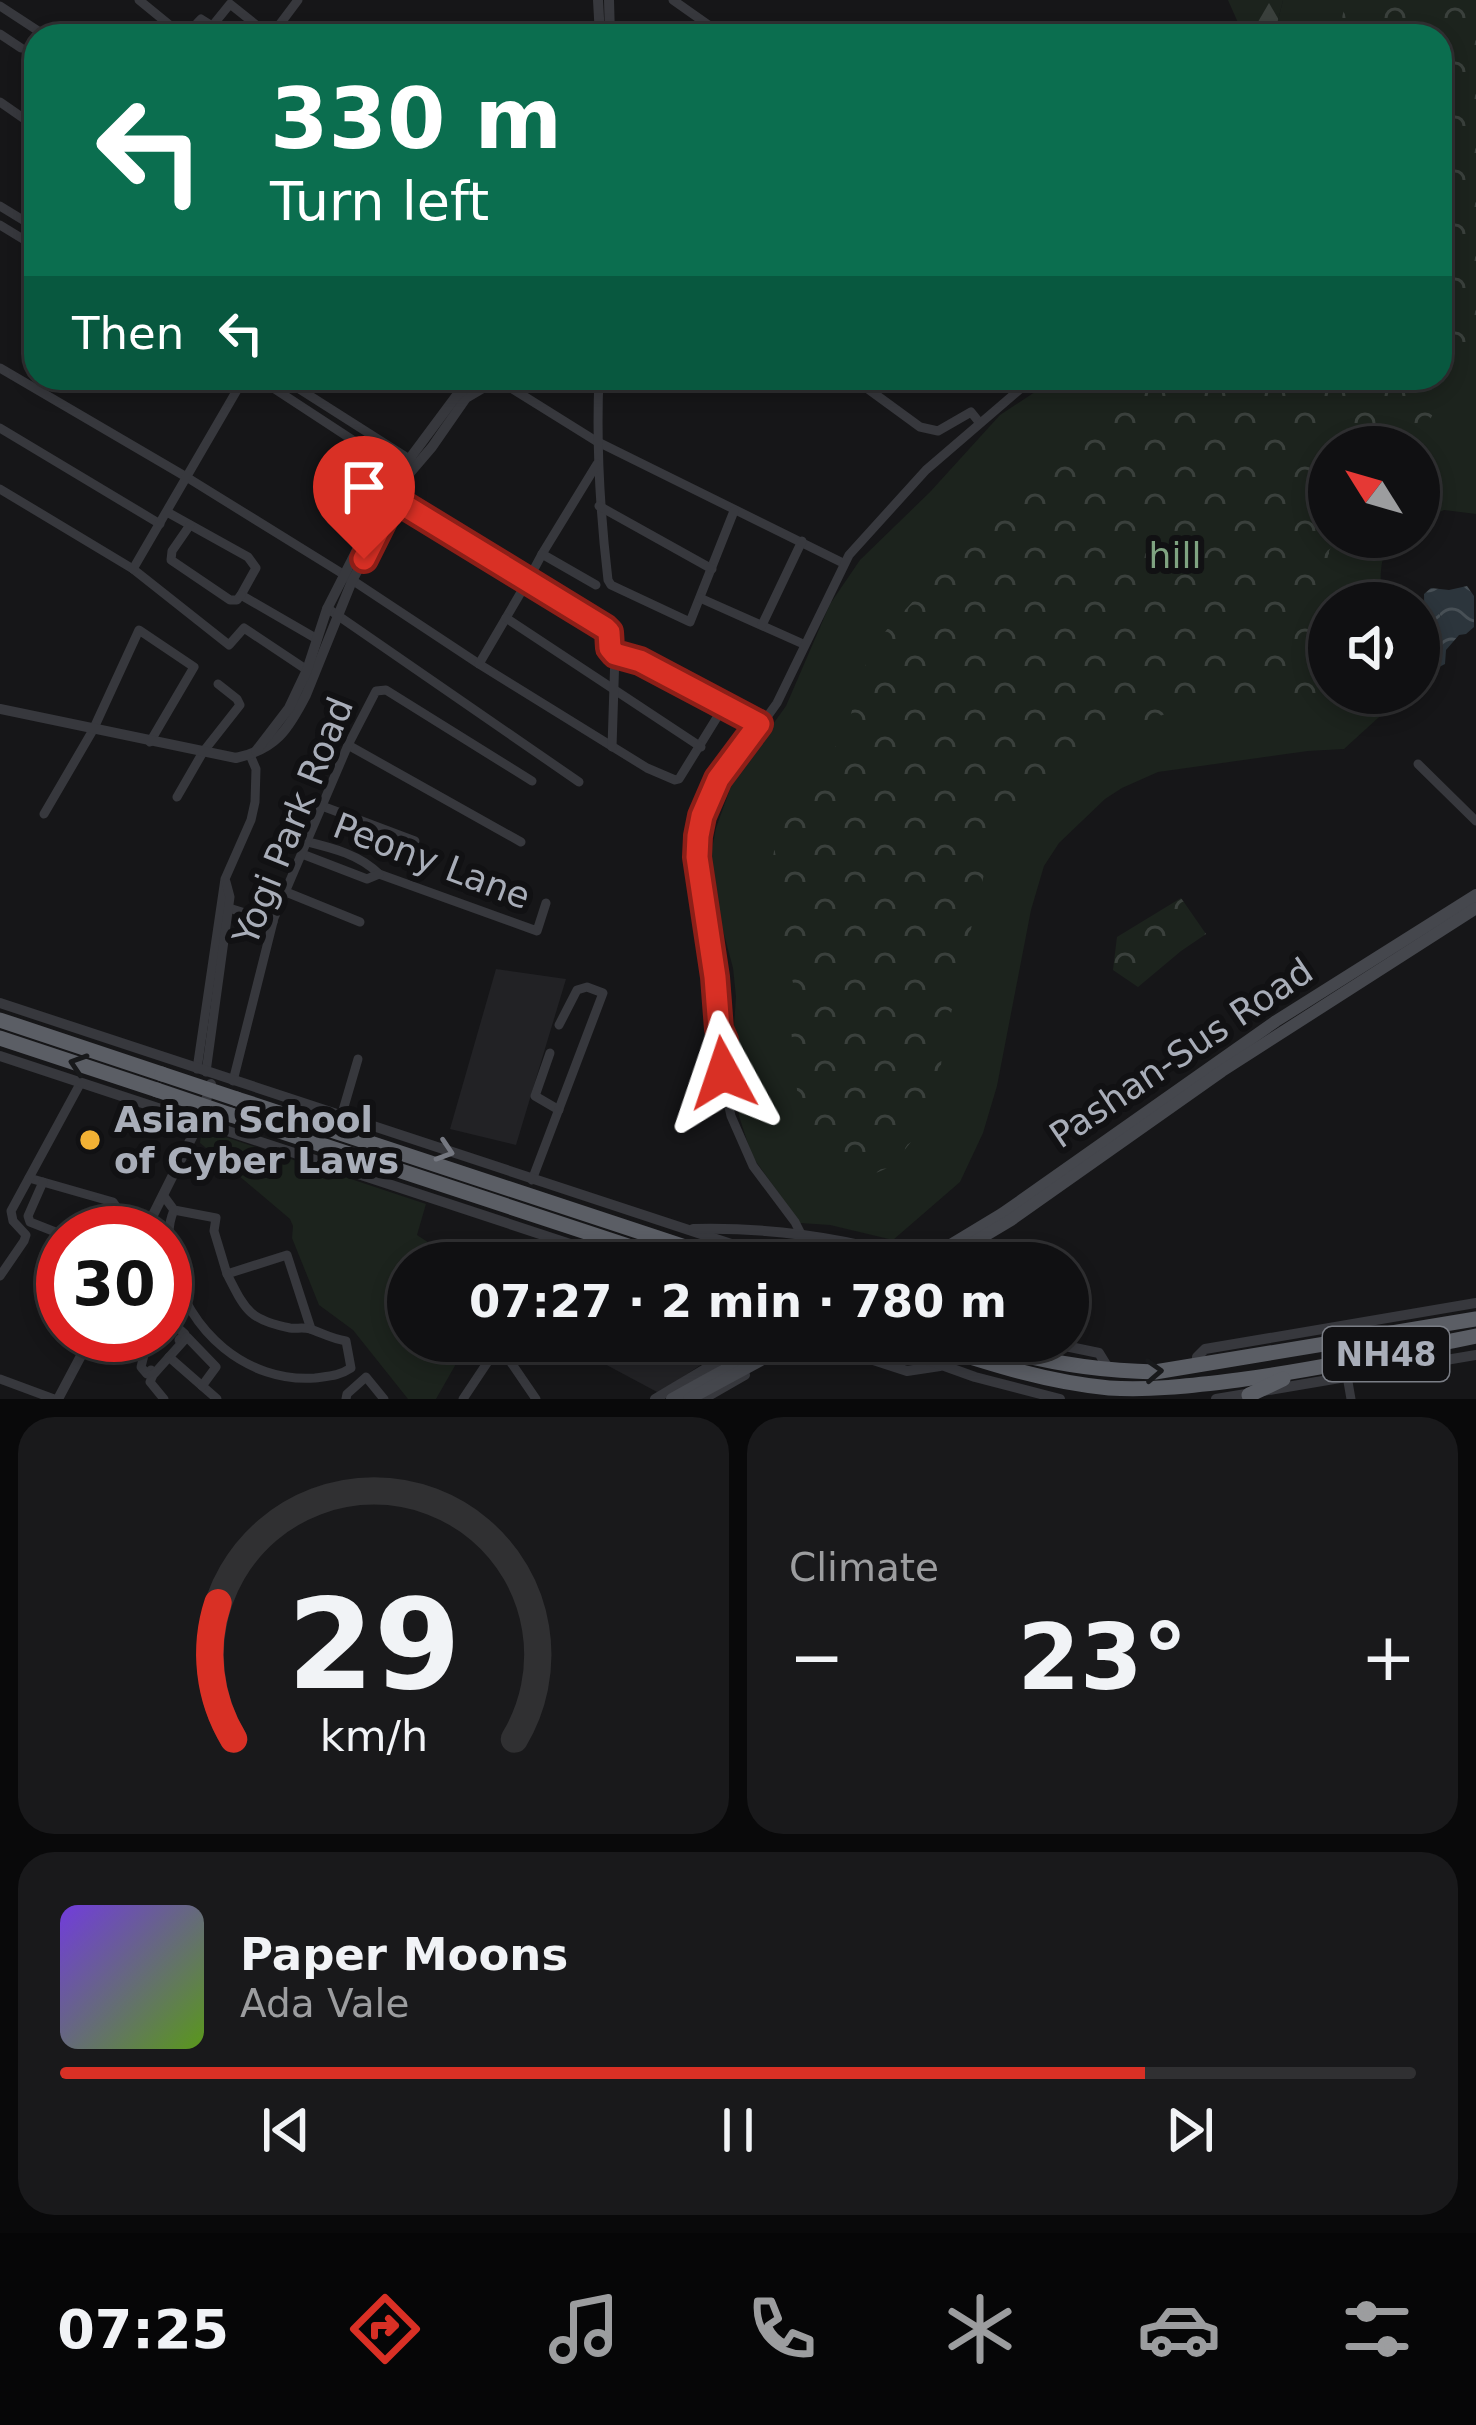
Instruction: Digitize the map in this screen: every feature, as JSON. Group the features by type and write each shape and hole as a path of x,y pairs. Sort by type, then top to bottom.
{"highway":[{"path":"0,1020 159,1082 620,1242"},
{"path":"0,1038 159,1082"},
{"path":"234,1107 655,1229 685,1242"},
{"name":"NH48","path":"1051,1362 1156,1372 1338,1335 1476,1319"},
{"name":"NH48","path":"987,1362 1114,1388 1156,1389 1297,1372 1476,1336"},
{"path":"1249,1395 1297,1372"}],"main road":[{"name":"Pashan-Sus Road","path":"956,1242 1277,1023 1476,895"},
{"name":"Pashan-Sus Road","path":"974,1242 1011,1220 1277,1023 1476,908"},
{"path":"672,1399 751,1362"},
{"path":"688,1399 756,1362"}],"street":[{"path":"139,0 169,24"},
{"path":"279,24 298,0"},
{"path":"673,0 707,24"},
{"path":"214,24 230,4 255,24"},
{"path":"0,6 28,24"},
{"path":"0,34 21,48"},
{"path":"38,390 188,478 647,768 679,779 724,706"},
{"path":"133,569 237,390"},
{"path":"276,390 403,473"},
{"path":"302,390 413,461"},
{"path":"252,754 289,708 317,639 403,473 463,390"},
{"path":"449,413 479,390"},
{"path":"515,390 596,441 842,565"},
{"path":"598,390 599,506 611,586 686,622 692,619 734,511"},
{"path":"869,390 920,428 938,430 971,412 979,422"},
{"path":"800,1232 753,1166 731,1116 723,1079 719,949 703,868 706,822 718,786 777,703 842,565 908,489 1018,390"},
{"path":"0,428 160,524"},
{"path":"479,664 597,464"},
{"path":"348,578 394,499 403,473"},
{"path":"0,489 133,569 229,645 244,628 307,670"},
{"path":"394,499 605,628 615,654 640,661 759,724"},
{"path":"599,506 712,569"},
{"path":"167,512 190,525 254,563 256,568 237,600 230,600 171,560 190,525"},
{"path":"761,626 802,542"},
{"path":"542,554 596,585"},
{"path":"724,1040 697,857 702,816 718,779 772,705 836,568 842,565"},
{"path":"241,595 317,639"},
{"path":"700,598 801,643"},
{"path":"0,709 236,758 252,754 273,745 298,712 333,611"},
{"path":"333,611 579,782"},
{"path":"506,617 701,747"},
{"path":"44,814 93,730 140,630 194,667 150,742"},
{"path":"612,747 615,654"},
{"path":"177,797 203,752 240,705 218,684"},
{"name":"Yogi Park Road","path":"233,1081 273,922 376,691 382,688 532,781"},
{"path":"348,746 520,842"},
{"path":"206,1072 225,879 255,802 252,754"},
{"path":"1418,764 1476,821"},
{"path":"322,806 415,841"},
{"name":"Peony Lane","path":"308,842 348,854 379,874 537,931 546,903"},
{"path":"302,854 368,879 379,874"},
{"path":"158,1206 199,1123 229,908 225,879"},
{"path":"286,892 361,922"},
{"path":"229,908 273,922"},
{"path":"532,1180 603,993 587,987 577,990 559,1025"},
{"path":"0,1003 532,1180 655,1229 800,1232 843,1242"},
{"path":"550,1053 536,1096 560,1110"},
{"path":"0,1057 564,1242"},
{"path":"341,1117 358,1059"},
{"path":"0,1276 26,1234 11,1211 80,1084"},
{"path":"29,1178 118,1206"},
{"path":"36,1224 28,1216 43,1182"},
{"path":"164,1195 171,1206"},
{"path":"192,1213 216,1217 214,1232 227,1274 246,1310 262,1320 346,1341 351,1368 340,1376 299,1379 260,1371 223,1349 192,1313"},
{"path":"683,1229 724,1242"},
{"path":"227,1274 287,1255 311,1329"},
{"path":"1338,1335 1476,1303"},
{"path":"192,1342 216,1367 202,1386"},
{"path":"1089,1351 1100,1353 1110,1371"},
{"path":"1216,1399 1476,1354"},
{"path":"0,1379 56,1399 77,1362"},
{"path":"142,1362 147,1374 158,1362"},
{"path":"164,1399 150,1382 165,1362"},
{"path":"175,1362 217,1399"},
{"path":"464,1399 488,1362"},
{"path":"512,1362 536,1399"},
{"path":"655,1399 717,1362"},
{"path":"705,1398 760,1362"},
{"path":"879,1362 907,1371 943,1366"},
{"path":"932,1362 1060,1399"},
{"path":"1347,1376 1351,1399"},
{"path":"346,1399 366,1377 384,1399"}],"shaded area":[{"path":"496,969 566,979 516,1145 450,1129"},
{"path":"601,1362 705,1362 659,1393"}],"green space":[{"path":"1228,0 1283,0 1277,24 1239,24"},
{"name":"hill","path":"1283,0 1476,0 1476,514 1440,512 1440,426 1308,426 1308,558 1384,558 1381,582 1308,582 1308,714 1382,714 1344,749 1158,772 1105,799 1059,843 1044,866 997,1086 983,1133 960,1182 893,1240 800,1223 752,1156 739,1116 732,1053 733,968 711,886 716,828 734,778 786,706 830,604 860,560 1000,415 1038,390 1452,390 1452,24 1277,24"},
{"name":"hill","path":"1346,0 1476,0 1476,329 1452,374 1452,24 1341,24"},
{"name":"hill","path":"1150,390 1444,390 1428,426 1308,426 1308,558 1329,558 1329,582 1308,582 1308,699 1187,707 1092,738 1015,808 985,870 943,1047 936,1110 892,1166 846,1186 818,1153 798,1100 791,1029 793,983 770,874 782,806 844,737 871,647 1010,489 1081,432"},
{"path":"1181,898 1206,934 1138,987 1113,970 1117,937"},
{"path":"210,1132 426,1204 417,1235 428,1242 387,1242 387,1362 457,1362 436,1399 408,1399 353,1330 319,1305 292,1238 290,1219 200,1143 201,1133"}],"water":[{"path":"1467,586 1474,596 1474,627 1446,650 1445,664 1440,666 1440,589"}],"place":[{"name":"Asian School of Cyber Laws","path":"90,1140"}],"route":[{"path":"364,559 394,499 605,628 615,654 640,661 759,724 718,779 698,836 697,857 724,1040 723,1073"}]}
